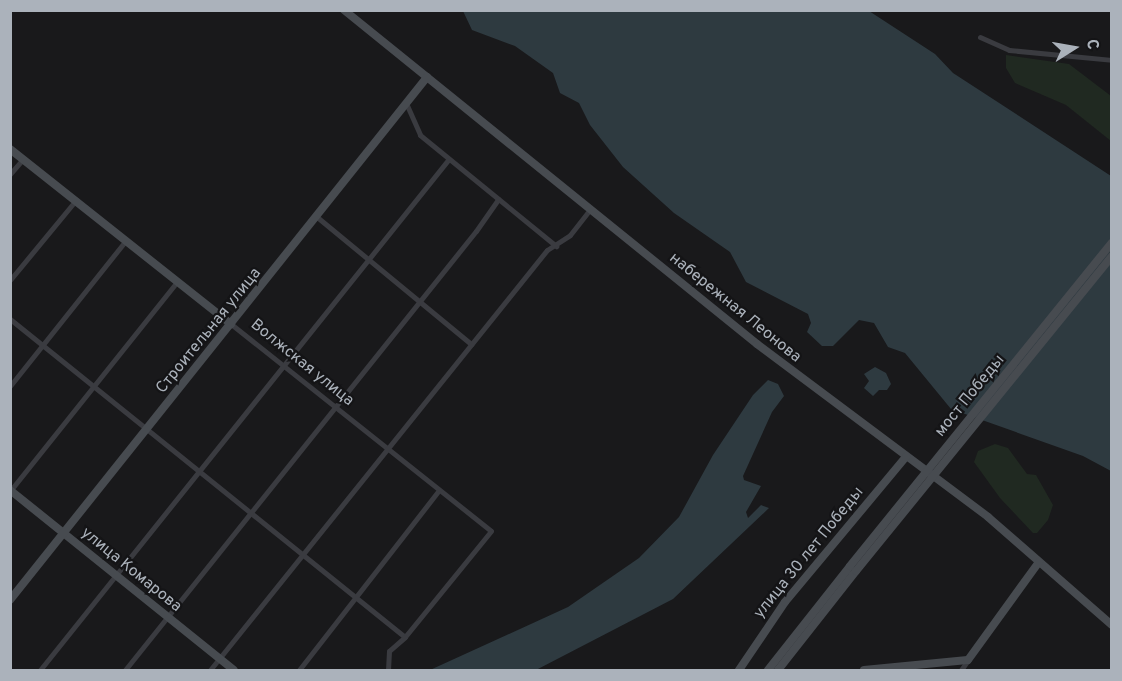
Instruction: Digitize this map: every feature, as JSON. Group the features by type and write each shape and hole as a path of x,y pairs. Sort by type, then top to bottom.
{"main road":[{"name":"набережная Леонова","path":"344,10 757,344 988,517 1112,625"},
{"name":"Строительная улица","path":"10,600 427,77"},
{"name":"Волжская улица","path":"10,148 231,324"},
{"name":"мост Победы","path":"853,569 1112,243"},
{"path":"768,670 1112,256"},
{"name":"улица 30 лет Победы","path":"739,670 785,602 906,457"},
{"name":"улица Комарова","path":"11,490 234,670"},
{"path":"864,670 968,660 1039,562"},
{"path":"778,670 853,569"}],"street":[{"path":"980,37 1009,50 1112,60"},
{"path":"406,103 420,135 556,246"},
{"path":"10,174 23,159"},
{"path":"40,670 118,577 448,160"},
{"path":"125,670 420,302 498,199"},
{"path":"10,280 75,200"},
{"path":"210,670 547,250 570,235 591,208"},
{"path":"317,217 471,344"},
{"path":"10,386 126,240"},
{"path":"11,490 177,282"},
{"path":"10,319 405,637 389,651 388,670"},
{"name":"Волжская улица","path":"231,324 491,531 405,637"},
{"path":"299,670 439,490"},
{"path":"961,670 968,660"}],"shaded area":[{"path":"463,11 869,11 935,54 953,73 1111,176 1111,471 1083,456 951,409 905,353 888,347 874,323 859,320 833,346 822,346 807,332 811,323 808,314 746,282 730,252 674,213 623,167 590,125 579,103 560,93 553,73 515,46 472,30"},
{"path":"1006,55 1069,64 1111,96 1111,141 1066,105 1015,83 1006,68"},
{"path":"875,367 886,373 891,384 887,390 879,390 873,396 864,388 869,381 864,374"},
{"path":"768,380 778,384 784,396 772,412 743,476 744,480 761,486 746,512 748,518 761,505 769,508 673,599 536,670 430,670 568,607 639,558 679,517 713,455 753,395"},
{"path":"995,444 1008,448 1027,474 1036,475 1053,505 1048,520 1037,533 1033,533 1000,498 974,462 978,451"}]}
